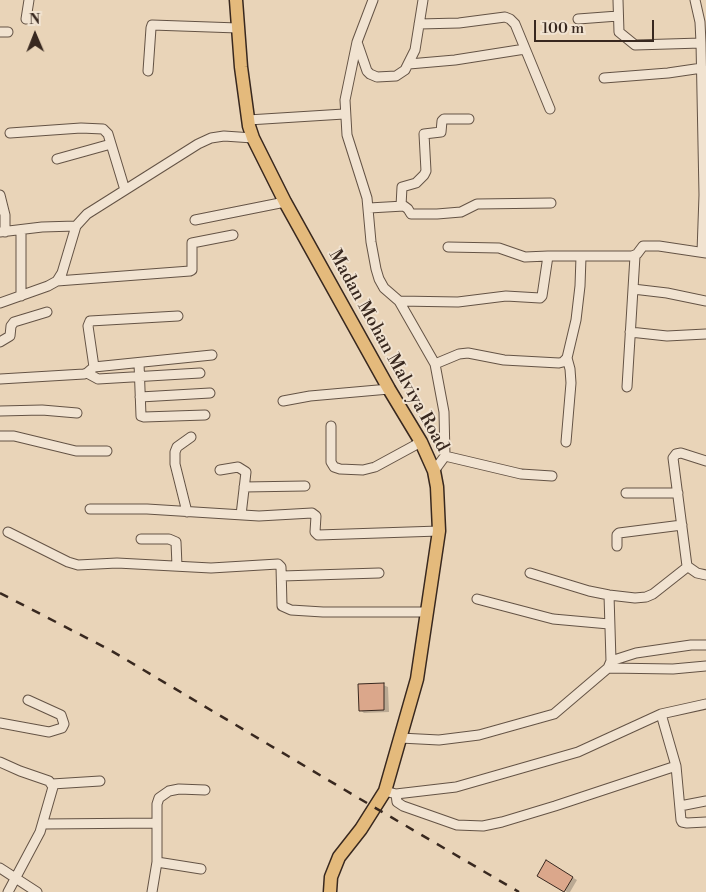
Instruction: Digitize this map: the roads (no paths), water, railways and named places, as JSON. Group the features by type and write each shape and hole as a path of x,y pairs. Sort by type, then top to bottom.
{"highway":[{"name":"Madan Mohan Malviya Road","path":"236,0 241,66 248,120 253,138 285,202 389,389 421,442 434,470 439,502 440,531 417,679 400,738 390,792 339,857 331,877 330,892"}],"street":[{"path":"26,19 29,0"},
{"path":"373,0 357,42 345,100 344,114 347,135 369,208 371,242 376,269 384,288 399,301 435,364 444,412 445,456 434,470"},
{"path":"357,42 367,71 377,77 396,76 405,70 415,50 423,0"},
{"path":"618,0 619,32 635,45 702,42"},
{"path":"627,387 635,256 643,246 666,246 704,253 702,42 695,0"},
{"path":"578,20 618,16"},
{"path":"419,24 460,23 505,17 510,19 516,24 550,109"},
{"path":"148,72 150,28 152,25 238,28"},
{"path":"409,64 455,60 525,49"},
{"path":"604,78 668,73 702,68"},
{"path":"248,120 344,114"},
{"path":"401,206 402,187 416,183 426,172 424,134 441,132 442,121 444,120 469,119"},
{"path":"10,133 81,128 103,129 108,134 125,190"},
{"path":"0,303 48,286 57,280 62,273 76,226 87,214 204,141 224,136 253,138"},
{"path":"57,159 111,144"},
{"path":"0,195 5,215 2,232 76,226"},
{"path":"196,220 285,202"},
{"path":"369,208 401,206 406,207 411,214 437,214 461,212 478,204 551,203"},
{"path":"21,230 21,296"},
{"path":"57,280 190,271 192,270 192,243 233,235"},
{"path":"448,247 499,248 525,257 635,256"},
{"path":"399,301 458,302 506,296 540,298 542,296 548,256"},
{"path":"566,442 571,383 570,369 566,358 576,320 581,257"},
{"path":"633,290 667,293 706,301"},
{"path":"0,342 10,336 11,326 14,322 47,312"},
{"path":"178,316 90,321 88,326 91,370 98,379 200,373"},
{"path":"630,332 667,336 706,334"},
{"path":"435,364 459,354 468,353 504,360 559,363 566,358"},
{"path":"0,379 212,356"},
{"path":"140,363 140,412 144,417 205,416"},
{"path":"283,401 310,396 389,389"},
{"path":"140,397 210,393"},
{"path":"0,411 42,410 77,413"},
{"path":"331,426 331,462 334,467 340,469 363,470 375,467 421,442"},
{"path":"0,436 14,436 76,451 107,451"},
{"path":"187,512 175,464 174,452 191,437"},
{"path":"706,461 687,454 676,454 672,463 678,493 687,566 697,573 706,575"},
{"path":"445,456 521,474 552,476"},
{"path":"220,470 235,467 242,468 246,472 241,515"},
{"path":"244,487 305,486"},
{"path":"626,494 678,493"},
{"path":"90,509 241,515 312,513 316,516 315,532 318,535 440,531"},
{"path":"616,546 617,535 620,533 682,525"},
{"path":"8,532 75,564 117,563 212,568 278,564 281,567 282,576 282,606 291,610 323,612 427,612"},
{"path":"141,539 169,539 176,542 177,566"},
{"path":"530,573 589,591 609,595 646,598 687,566"},
{"path":"282,576 379,573"},
{"path":"609,595 609,665"},
{"path":"477,598 553,619 609,624"},
{"path":"400,738 439,740 478,735 554,714 609,665 636,652 706,645"},
{"path":"609,665 673,669 706,666"},
{"path":"0,723 49,732 62,728 64,724 61,715 28,700"},
{"path":"390,792 456,787 533,766 578,752 661,714 706,704"},
{"path":"661,714 676,766 682,822 687,824 706,822"},
{"path":"0,762 11,768 49,781 52,784 100,781"},
{"path":"390,792 397,802 403,806 457,825 482,826 554,806 676,766"},
{"path":"8,892 43,824 53,787 52,784"},
{"path":"152,892 157,862 157,804 162,795 169,791 179,789 205,790"},
{"path":"680,806 706,801"},
{"path":"43,824 157,823"},
{"path":"157,862 201,869"},
{"path":"0,868 37,892"}],"railway":[{"path":"0,593 110,650 519,892"}]}
